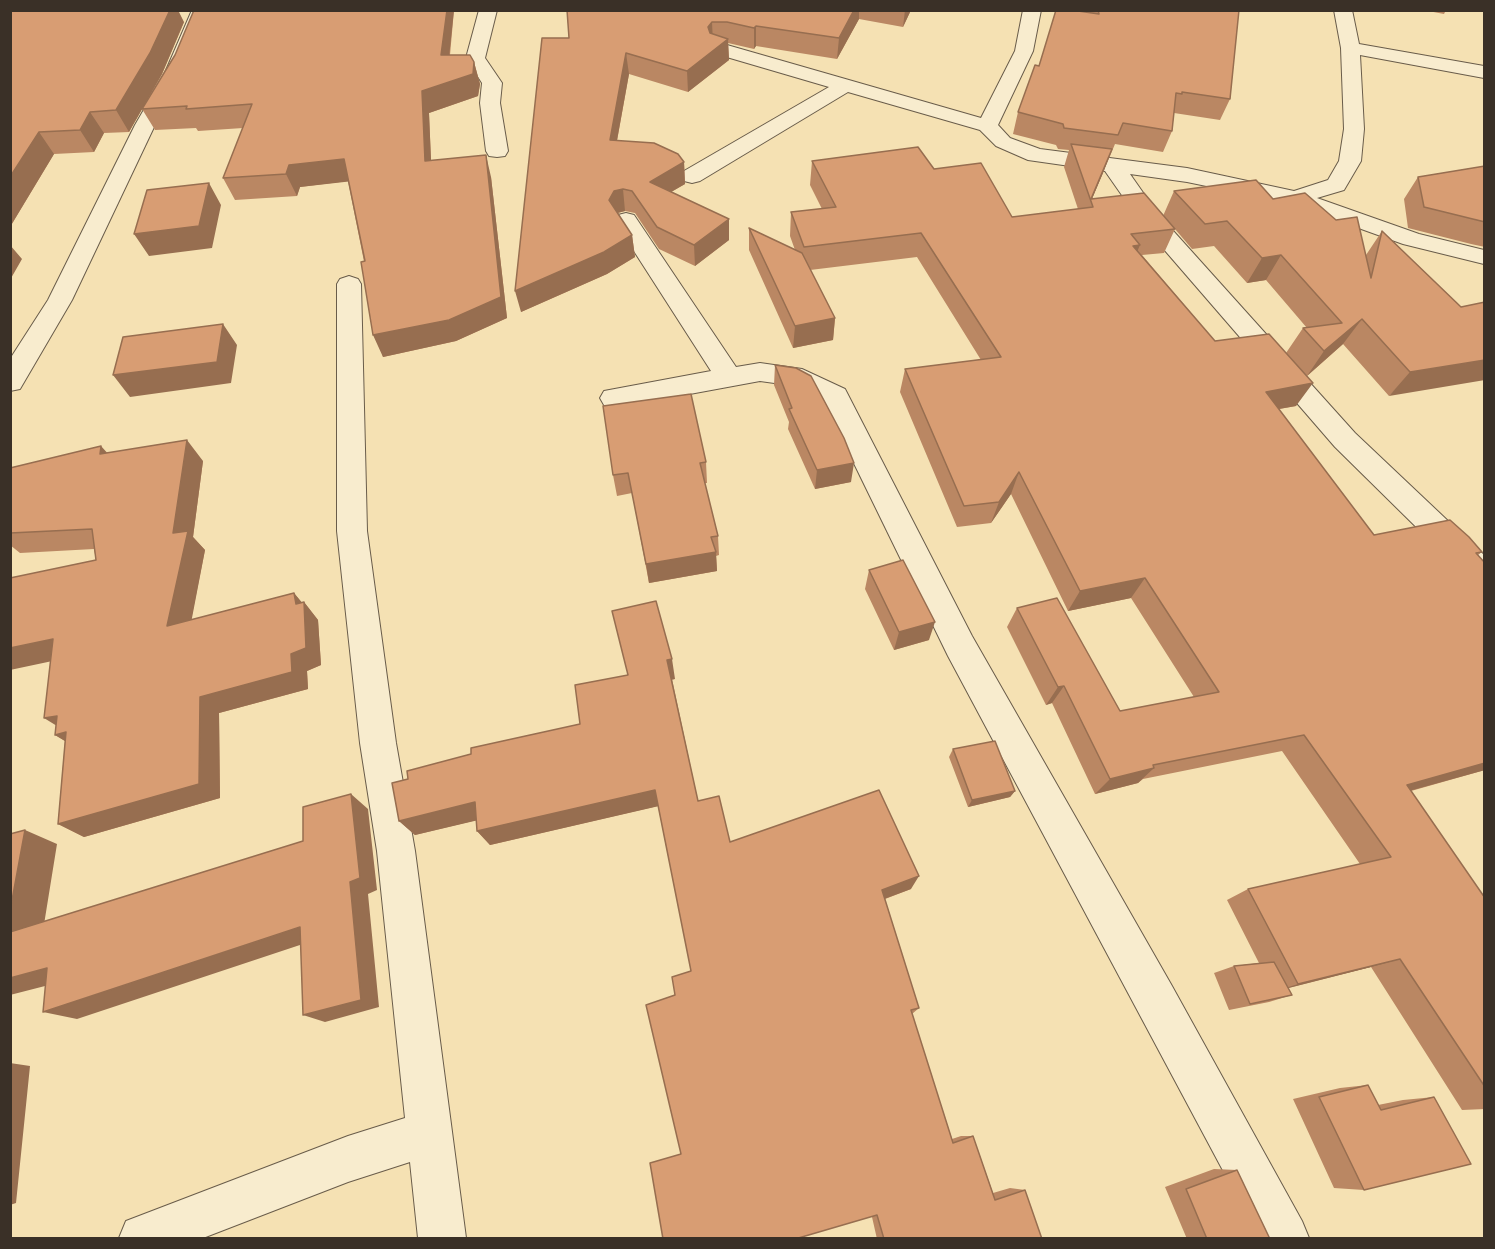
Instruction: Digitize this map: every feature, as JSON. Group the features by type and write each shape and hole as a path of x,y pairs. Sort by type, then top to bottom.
{"street":[{"path":"10,382 60,300 144,125 174,75 201,10"},
{"path":"488,10 475,58 492,83 490,103 497,151"},
{"path":"987,126 1024,51 1032,10"},
{"path":"1295,198 1336,184 1350,162 1354,129 1350,48 1343,10"},
{"path":"1350,48 1485,72"},
{"path":"720,50 987,126 1003,142 1036,155 1187,175 1295,198 1411,239 1485,257"},
{"path":"692,176 844,86"},
{"path":"1113,166 1150,219 1345,440 1485,574"},
{"path":"626,220 729,378"},
{"path":"349,284 352,531 378,743 397,862 431,1133 441,1239"},
{"path":"614,398 760,372 802,378 835,396 960,646 1157,1001 1285,1239"},
{"path":"143,1239 348,1159 431,1133"}],"building":[{"path":"10,10 170,10 150,53 116,110 90,112 80,130 39,132 10,177"},
{"path":"194,10 447,10 441,55 470,55 474,62 473,74 422,91 425,161 486,155 501,297 449,320 373,335 361,262 365,261 344,159 289,165 286,174 223,178 252,104 186,109 187,106 142,109 175,55"},
{"path":"567,10 854,10 839,38 756,26 754,28 727,22 712,22 708,27 710,33 728,39 687,71 626,53 610,140 654,143 678,154 684,162 650,182 729,219 694,245 657,227 632,191 623,189 614,191 609,200 632,235 604,252 515,291 542,38 569,38"},
{"path":"1056,10 1099,14 1098,10 1239,10 1230,99 1176,93 1172,131 1123,123 1118,135 1064,128 1063,124 1018,112 1035,65 1039,66"},
{"path":"1071,144 1112,149 1091,199 1144,193 1175,229 1131,234 1140,245 1133,246 1215,341 1269,334 1313,383 1266,392 1374,535 1450,520 1482,552 1476,553 1485,563 1485,763 1407,785 1485,898 1485,1087 1400,959 1298,984 1248,889 1391,857 1304,735 1153,765 1154,768 1110,779 1064,686 1058,687 1017,608 1057,598 1120,711 1219,692 1145,578 1080,591 1019,472 999,502 964,506 905,369 1001,357 921,233 804,247 791,212 836,207 812,161 918,147 934,169 981,163 1012,217 1093,207"},
{"path":"1485,166 1485,222 1424,207 1418,177"},
{"path":"1256,180 1273,199 1305,193 1336,220 1357,217 1371,278 1382,231 1461,307 1485,302 1485,360 1410,372 1362,319 1324,351 1303,328 1342,323 1281,255 1262,258 1227,221 1205,224 1174,191"},
{"path":"209,183 199,226 134,234 147,190"},
{"path":"749,228 802,253 835,318 795,326"},
{"path":"223,324 217,362 113,375 123,337"},
{"path":"775,365 796,368 811,376 844,438 854,463 817,470 789,409 792,408"},
{"path":"691,394 706,462 700,463 718,536 711,537 716,552 646,564 628,473 613,475 603,406"},
{"path":"187,440 173,533 188,531 167,626 294,593 296,604 304,602 306,648 291,654 292,672 200,697 199,784 58,824 66,732 55,735 57,716 44,718 53,639 10,648 10,578 96,560 92,529 10,533 10,468 101,446 100,454"},
{"path":"903,560 935,622 899,632 869,570"},
{"path":"656,601 672,659 667,660 698,801 719,796 730,842 879,790 919,876 882,890 919,1008 911,1010 953,1143 973,1136 995,1200 1025,1190 1042,1239 884,1239 877,1215 795,1239 663,1239 650,1163 681,1154 646,1005 675,995 672,977 691,971 655,790 477,831 475,802 399,821 392,783 408,779 407,771 471,754 471,748 580,724 575,685 628,675 612,611"},
{"path":"995,741 1015,791 972,800 953,749"},
{"path":"351,794 360,878 350,882 361,1000 303,1015 300,927 43,1012 47,968 10,978 10,932 303,841 303,807"},
{"path":"25,830 10,911 10,834"},
{"path":"1274,962 1292,995 1250,1004 1234,966"},
{"path":"1368,1085 1381,1110 1434,1097 1471,1164 1364,1190 1319,1097"},
{"path":"1237,1170 1270,1239 1207,1239 1186,1189"}]}
